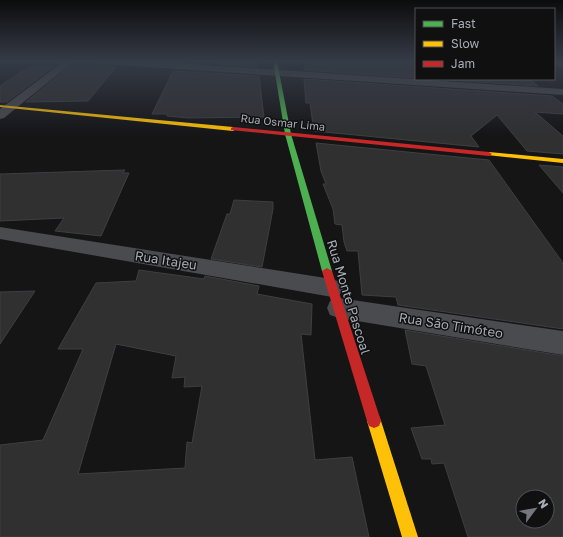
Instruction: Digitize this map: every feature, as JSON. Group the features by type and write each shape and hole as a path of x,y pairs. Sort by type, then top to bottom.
{"street":[{"path":"0,115 5,106 34,86"},
{"name":"Rua Monte Pascoal","path":"280,86 288,134 336,298 410,537"},
{"path":"478,86 563,92"},
{"name":"Rua Osmar Lima","path":"5,106 563,161"},
{"name":"Rua Itajeu","path":"0,233 336,298"},
{"name":"Rua São Timóteo","path":"336,298 563,343"}],"building":[{"path":"0,86 28,86 7,102 0,102"},
{"path":"45,86 100,86 88,101 26,102"},
{"path":"166,86 260,86 264,117 188,118 167,116 167,114 152,114"},
{"path":"305,86 407,86 552,96 563,104 563,114 535,112 563,136 563,154 527,151 497,115 471,136 479,147 314,131 310,103 306,103"},
{"path":"316,143 489,160 563,263 563,329 398,305 396,297 362,295 358,251 347,251 344,242 342,225 335,224 333,209 323,184 326,184 321,171"},
{"path":"539,165 563,167 563,193"},
{"path":"125,170 123,173 129,173 101,236 55,231 64,218 0,221 0,174"},
{"path":"234,200 273,202 262,267 211,259 227,214 230,214"},
{"path":"139,270 204,279 205,276 259,286 257,294 312,304 311,335 301,334 315,460 352,457 369,537 0,537 0,445 43,440 83,349 58,349 96,283 136,281","holes":["116,344 176,356 172,378 185,377 184,387 202,386 192,443 187,442 185,468 78,474"]},
{"path":"35,291 0,344 0,292"},
{"path":"405,330 563,356 563,537 468,537 444,463 432,464 431,459 422,459 411,428 445,425 426,366 412,364"}],"traffic: fast":[{"path":"279,86 288,134 327,271"}],"traffic: slow":[{"path":"0,106 233,129"},
{"path":"489,154 563,161"},
{"path":"374,421 410,537"}],"traffic: jam":[{"path":"233,129 489,154"},
{"path":"327,271 374,421"}]}
